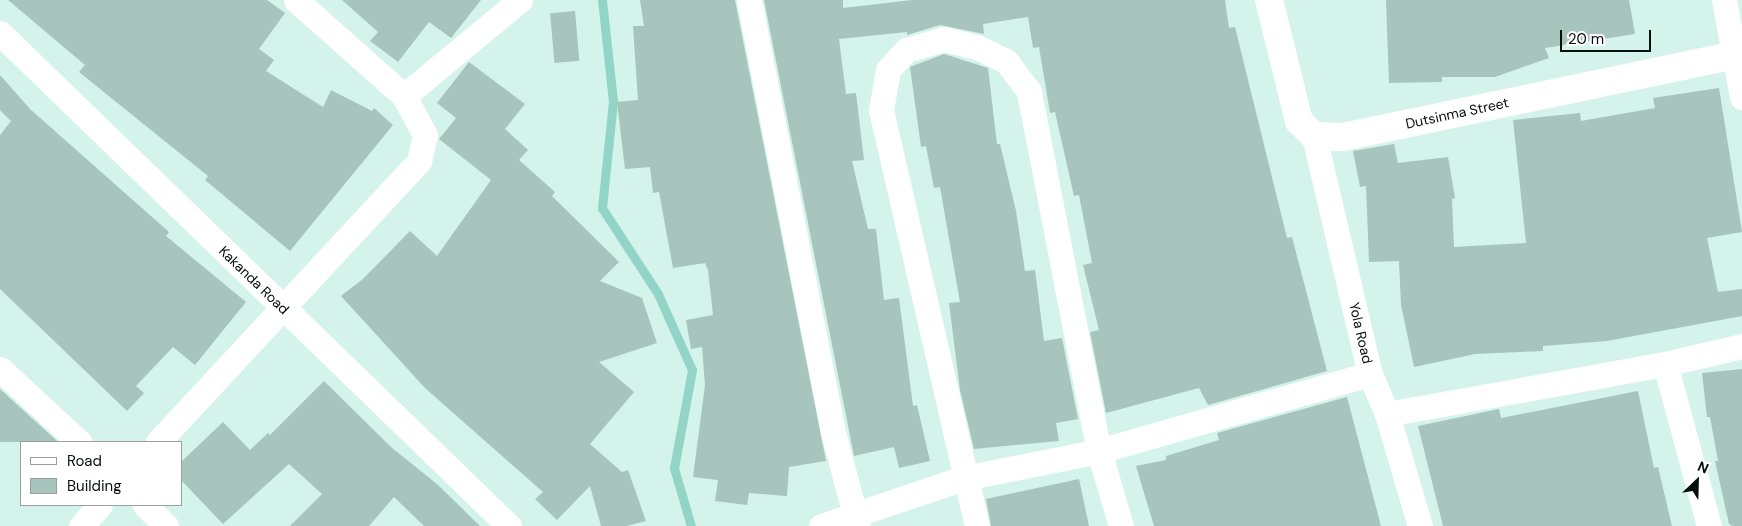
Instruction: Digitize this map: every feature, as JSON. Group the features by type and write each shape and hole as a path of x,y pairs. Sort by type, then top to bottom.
{"street":[{"path":"159,441 284,309 419,161 425,136 404,96 296,0"},
{"path":"404,96 520,0"},
{"path":"749,0 834,436 857,520"},
{"path":"1269,0 1298,121 1314,136"},
{"path":"1724,0 1737,54 1742,97"},
{"name":"Kakanda Road","path":"0,33 509,526"},
{"path":"977,526 964,478 880,110 888,70 906,50 944,39 977,47 1006,61 1029,92 1099,451 1121,526"},
{"name":"Dutsinma Street","path":"1314,136 1343,137 1737,54"},
{"name":"Yola Road","path":"1314,136 1370,374 1387,414 1420,526"},
{"path":"1387,414 1665,364 1742,346"},
{"path":"1665,364 1709,526"},
{"path":"0,369 78,441"},
{"path":"821,526 857,520 964,478 1099,451 1370,374"},
{"path":"81,526 99,506"},
{"path":"146,506 166,526"}],"building":[{"path":"8,0 267,0 285,13 259,49 274,60 266,71 323,107 331,90 372,111 374,108 393,125 290,251 205,180 208,176 79,72 85,65"},
{"path":"342,0 481,0 451,38 429,22 398,62 370,41 378,32"},
{"path":"640,0 735,0 826,461 789,467 787,496 749,493 747,505 715,501 718,480 693,477 705,385 702,347 691,349 686,320 713,315 708,270 705,263 673,268 659,192 653,193 650,167 625,169 617,102 638,100 633,26 644,26"},
{"path":"764,0 843,0 843,8 912,0 1225,0 1229,28 1235,27 1287,238 1292,237 1327,371 1208,405 1199,388 1106,413 1090,332 1099,330 1083,265 1092,263 1079,195 1074,196 1055,112 1050,113 1039,47 1033,48 1028,17 983,24 984,34 940,25 907,35 907,32 839,39 846,94 856,93 864,160 852,161 868,229 876,229 884,300 899,298 913,406 917,405 930,461 899,468 894,447 854,456"},
{"path":"1386,0 1629,0 1635,34 1545,48 1549,58 1495,77 1442,77 1442,82 1389,83"},
{"path":"575,11 579,61 554,63 550,13"},
{"path":"944,54 988,68 997,144 1000,144 1016,211 1025,271 1035,270 1044,341 1062,338 1078,419 1056,423 1059,441 974,449 960,390 949,303 960,302 940,187 934,188 926,146 921,147 910,67"},
{"path":"469,62 525,104 505,129 528,150 519,160 555,192 552,196 619,262 600,281 642,298 657,343 599,362 634,392 590,444 622,472 628,470 646,521 627,526 601,526 590,486 557,520 535,499 543,492 425,388 341,296 363,279 410,231 437,256 491,180 439,139 456,118 437,103"},
{"path":"0,75 30,109 169,232 166,236 246,302 195,365 173,347 136,386 144,393 127,411 0,289 0,135 11,121 0,110"},
{"path":"1719,88 1742,232 1707,238 1718,292 1742,289 1742,316 1607,341 1543,346 1543,351 1475,354 1414,367 1401,305 1399,261 1369,262 1366,186 1360,187 1353,151 1394,144 1398,163 1448,157 1455,198 1452,199 1454,247 1526,243 1513,120 1580,113 1581,121 1655,108 1653,98"},
{"path":"1742,369 1742,526 1733,526 1729,524 1715,461 1718,461 1710,417 1707,417 1702,373"},
{"path":"324,381 391,447 438,485 480,526 424,526 394,497 369,526 290,526 322,494 289,464 223,524 182,481 182,461 223,422 250,450 268,433 270,435"},
{"path":"0,389 57,441 20,441 0,442"},
{"path":"1638,391 1654,468 1658,467 1672,526 1443,526 1418,426 1499,409 1501,418"},
{"path":"1347,397 1381,526 1154,526 1136,466 1166,460 1166,456 1219,440 1217,433"},
{"path":"1079,479 1089,526 991,526 986,499"}],"waterway":[{"path":"602,0 613,101 602,208 658,294 692,370 674,468 691,526"}]}
